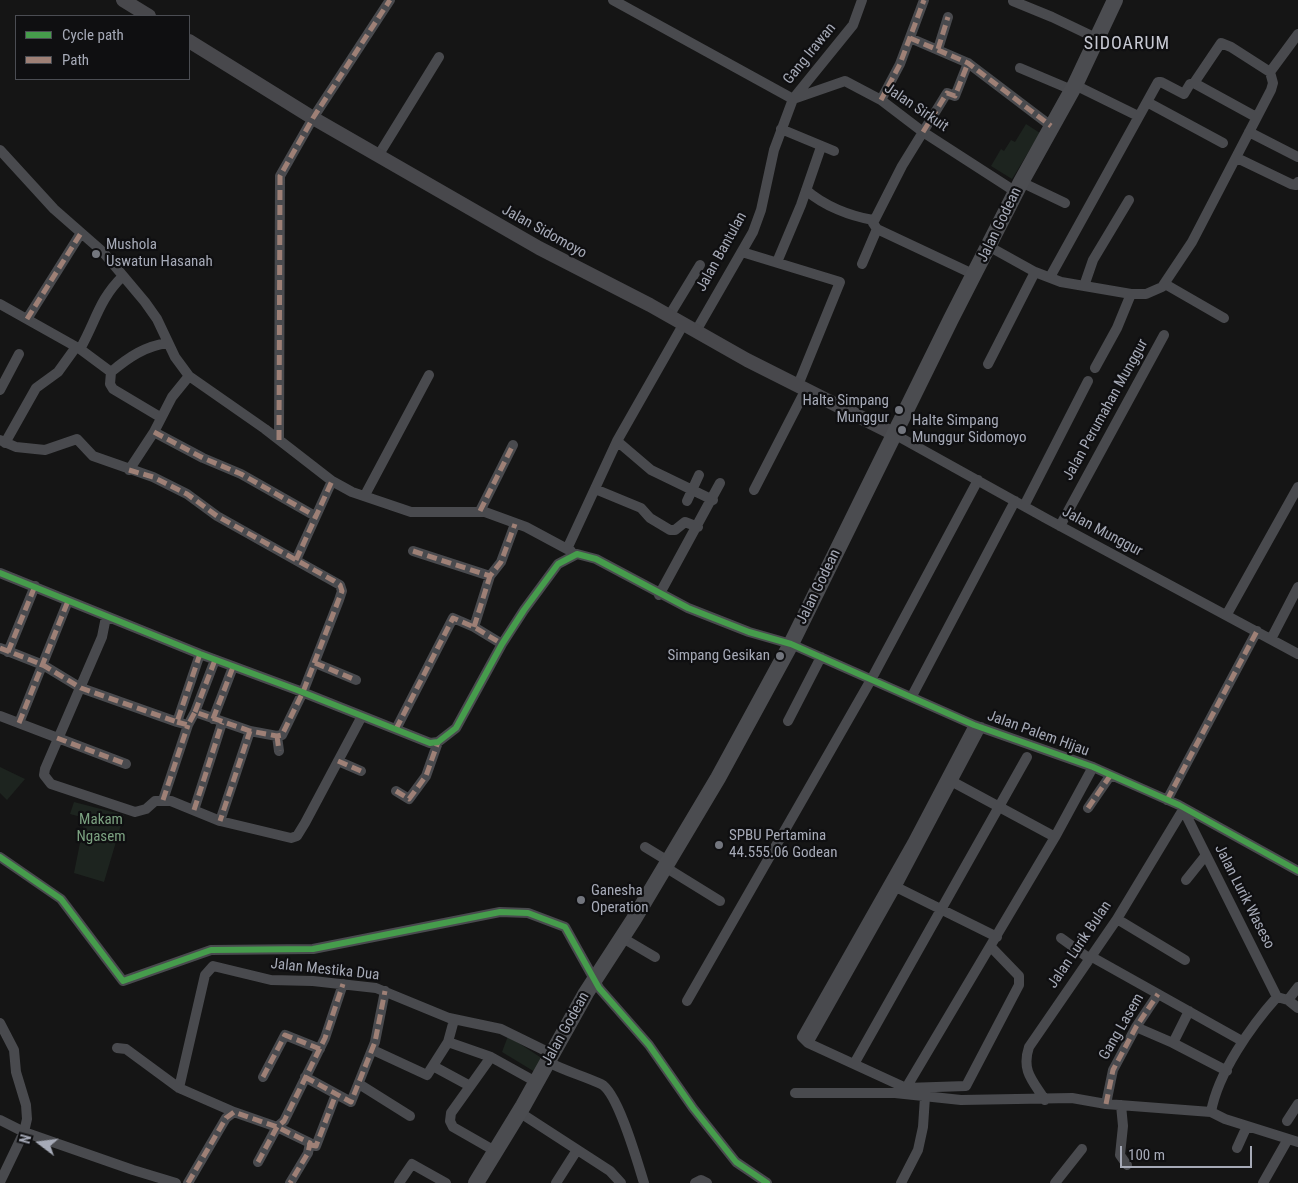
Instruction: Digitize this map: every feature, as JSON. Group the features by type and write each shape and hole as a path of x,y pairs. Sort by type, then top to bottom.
{"main road":[{"path":"123,0 147,15"},
{"name":"Jalan Godean","path":"476,1183 519,1112 586,993 667,864 718,778 791,644 894,434 1019,187 1073,88 1115,0"},
{"name":"Jalan Sidomoyo","path":"190,42 313,118 539,248 894,434"}],"street":[{"path":"279,440 278,185 284,168 313,118 390,0"},
{"path":"613,0 793,99"},
{"name":"Gang Irawan","path":"793,99 853,25 862,0"},
{"path":"881,100 900,64 924,0"},
{"path":"1013,1 1096,38"},
{"path":"938,49 948,17"},
{"path":"1270,72 1298,34"},
{"path":"910,38 968,63 1051,126"},
{"path":"990,247 1035,272 1050,277 1084,286 1131,294 1146,294 1165,284 1192,242 1237,158 1256,117 1272,90 1273,83 1270,72 1231,46 1221,43 1194,83 1190,84 1184,94 1158,82 1050,277"},
{"path":"378,156 439,57"},
{"path":"862,264 875,224 923,132 947,93 955,96 968,63"},
{"path":"1020,68 1138,116"},
{"name":"Jalan Sirkuit","path":"793,99 845,81 881,100 923,132 1019,187 1065,203"},
{"path":"1194,83 1256,117"},
{"name":"Jalan Bantulan","path":"696,331 753,232 762,210 781,129 793,99"},
{"path":"1147,102 1223,143"},
{"path":"781,129 834,151"},
{"path":"1250,132 1298,156"},
{"path":"777,262 821,147"},
{"path":"1,154 54,209 102,252 123,276 157,318 168,344 189,376 129,470"},
{"path":"1237,158 1291,184 1296,185 1298,182"},
{"path":"806,190 836,208 875,224 975,275"},
{"path":"1084,286 1093,260 1129,200"},
{"path":"27,319 81,233"},
{"path":"742,252 840,282 802,387 754,490"},
{"path":"669,316 700,265"},
{"path":"988,364 1035,272"},
{"path":"123,276 101,303 91,329 78,348 58,372 36,388 2,442 16,447 45,450 76,439 92,456 153,477 187,494 217,516 334,581 340,585 342,591 303,692 282,735 277,736 250,731 195,712"},
{"path":"1165,284 1224,318"},
{"path":"1095,368 1117,328 1131,294"},
{"path":"0,304 78,348 111,372"},
{"path":"567,549 618,441 683,325"},
{"name":"Jalan Perumahan Munggur","path":"1060,526 1164,335"},
{"path":"168,344 156,345 140,351 111,372 110,384 113,389 203,458 240,474 315,516"},
{"path":"0,390 18,354"},
{"path":"365,495 429,375"},
{"name":"Jalan Palem Hijau","path":"189,376 279,440 332,481 352,492 411,512 480,512 546,536 577,554 607,565 659,595 723,622 791,644 978,726 1093,767 1167,800 1298,870"},
{"path":"1024,506 1088,381"},
{"name":"Jalan Munggur","path":"894,434 1060,526 1272,638 1298,654"},
{"path":"618,441 651,470 713,500"},
{"path":"480,512 512,445"},
{"path":"687,501 699,475"},
{"path":"687,1001 872,678 978,480"},
{"path":"296,560 332,481"},
{"path":"659,595 713,500 720,483"},
{"path":"1227,614 1298,487"},
{"path":"595,490 641,508 650,518 670,530 675,530 685,522 698,526"},
{"path":"912,696 1015,500"},
{"path":"474,627 490,576 501,562 515,524"},
{"path":"413,551 490,576"},
{"path":"396,791 409,799 426,776 438,742 456,728 502,644 558,564 577,554"},
{"path":"0,573 215,660 303,692 424,741 438,742"},
{"path":"35,586 4,650 43,665 80,688 188,725"},
{"path":"1272,638 1298,587"},
{"path":"19,724 68,601"},
{"path":"106,616 102,637 57,738 44,775 51,784 135,812 146,809 155,801 163,800 220,821 291,838 297,836 362,716"},
{"path":"396,729 451,620 456,618 502,644"},
{"path":"1167,800 1257,631"},
{"path":"177,722 200,654"},
{"path":"788,721 821,657"},
{"path":"163,800 188,725 215,660"},
{"path":"315,663 356,680"},
{"path":"194,810 233,666"},
{"path":"0,716 126,764"},
{"path":"892,885 953,782 978,726"},
{"path":"978,726 808,1043 906,1088 966,1086 1019,985 1019,976 991,947"},
{"path":"220,821 250,731"},
{"path":"277,736 280,751"},
{"path":"854,1064 1002,806 1027,757"},
{"path":"338,761 361,771"},
{"path":"906,1088 997,938 1055,838 1093,767"},
{"path":"1088,808 1110,776"},
{"path":"953,782 1002,806 1055,838"},
{"name":"Jalan Lurik Waseso","path":"1184,810 1277,997"},
{"name":"Jalan Lurik Bulan","path":"1045,1100 1026,1071 1025,1059 1035,1037 1091,958 1184,810"},
{"path":"645,847 720,901"},
{"path":"1186,880 1206,855"},
{"path":"0,858 62,899 123,981 211,950 313,949 500,912 528,913 565,927 599,988 649,1045 736,1162 767,1183"},
{"path":"892,885 997,938"},
{"path":"1116,919 1185,960"},
{"path":"621,938 655,957"},
{"path":"1061,938 1091,958 1242,1041"},
{"name":"Jalan Mestika Dua","path":"178,1088 204,976 213,966 271,980 343,984 385,991 454,1020 501,1029 550,1058 566,1072 602,1085 609,1090 624,1120 644,1183"},
{"path":"258,1162 277,1127 284,1121 320,1049 343,984"},
{"path":"1288,1000 1298,987"},
{"path":"305,1077 351,1102 372,1050 385,991"},
{"name":"Gang Lasem","path":"1106,1104 1113,1070 1136,1027 1158,994"},
{"path":"1211,1112 1213,1100 1242,1041 1277,997 1288,1000 1298,1008"},
{"path":"1173,1044 1189,1012"},
{"path":"372,1050 427,1075 448,1042 454,1020"},
{"path":"0,1023 14,1050 16,1072 26,1104 27,1119 24,1132 0,1182"},
{"path":"1136,1027 1228,1071"},
{"path":"263,1077 285,1035 320,1049"},
{"path":"448,1042 491,1057 536,1082"},
{"path":"117,1048 126,1049 178,1088 234,1112 277,1127 308,1141 311,1145 316,1146 336,1094"},
{"path":"491,1057 451,1113 450,1124 495,1151"},
{"path":"434,1066 470,1086"},
{"path":"359,1084 410,1116"},
{"path":"795,1093 896,1093 961,1100 1045,1100 1072,1098 1106,1104 1211,1112 1298,1142"},
{"path":"901,1183 918,1150 923,1126 925,1097"},
{"path":"1287,1121 1298,1104"},
{"path":"1121,1105 1123,1126 1119,1150 1127,1165"},
{"path":"188,1183 226,1118 234,1112"},
{"path":"519,1112 610,1171 621,1183"},
{"path":"0,1120 24,1132 176,1183"},
{"path":"1237,1148 1247,1126"},
{"path":"1263,1183 1288,1139"},
{"path":"292,1182 311,1145"},
{"path":"1055,1183 1082,1149"},
{"path":"556,1183 577,1150"},
{"path":"399,1183 412,1164 446,1183"},
{"path":"695,1183 701,1180 707,1183"}],"green space":[{"path":"1026,124 1040,133 1012,179 991,166 1001,149 1004,151 1011,140 1015,142"},
{"path":"0,767 25,779 7,800 0,793"},
{"name":"Makam Ngasem","path":"74,802 124,815 104,882 74,873 85,818 70,814"},
{"path":"508,1036 543,1059 535,1072 502,1052"}],"marked path":[{"path":"279,440 280,176 313,118 390,0"},
{"path":"881,100 900,64 924,0"},
{"path":"938,49 948,17"},
{"path":"910,38 968,63 1051,126"},
{"path":"923,132 947,93 955,96 968,63"},
{"path":"27,319 81,233"},
{"path":"154,432 203,458 241,474 315,516"},
{"path":"480,511 513,445"},
{"path":"129,470 153,477 187,494 217,516 334,581 340,585 342,591 303,692 282,735 277,736 250,731 220,821"},
{"path":"296,560 332,481"},
{"path":"413,551 490,576 501,562 515,524"},
{"path":"474,627 490,576"},
{"path":"8,652 35,586"},
{"path":"19,723 68,601"},
{"path":"396,729 453,618 474,627 502,644"},
{"path":"1167,800 1257,631"},
{"path":"0,648 43,665 81,688 177,722 200,654"},
{"path":"195,712 215,660"},
{"path":"315,663 356,680"},
{"path":"213,719 233,667"},
{"path":"177,722 188,725 195,712 250,731"},
{"path":"194,810 222,723"},
{"path":"163,800 188,725"},
{"path":"277,736 279,751"},
{"path":"57,738 126,764"},
{"path":"396,791 409,799 426,776 438,742"},
{"path":"338,761 361,771"},
{"path":"1088,808 1110,776"},
{"path":"258,1162 277,1127 284,1121 325,1038 343,984"},
{"path":"305,1077 351,1102 375,1042 385,991"},
{"path":"1106,1104 1113,1070 1136,1027 1158,994"},
{"path":"263,1077 285,1035 320,1049"},
{"path":"311,1145 316,1146 336,1094"},
{"path":"188,1183 226,1118 234,1112 277,1127 310,1143 308,1153 290,1183"}],"cycle path":[{"path":"0,573 200,654 430,743 438,742 456,728 502,644 524,610 558,564 577,554 596,559 688,608 749,632 791,644 974,725 1093,767 1179,805 1298,871"},
{"path":"0,857 61,899 123,981 211,950 313,949 500,912 528,913 565,927 599,988 649,1045 693,1108 736,1162 767,1183"}],"place":[{"name":"Mushola Uswatun Hasanah","path":"96,254"},
{"name":"Halte Simpang Munggur","path":"899,410"},
{"name":"Halte Simpang Munggur Sidomoyo","path":"902,430"},
{"name":"Simpang Gesikan","path":"780,656"},
{"name":"SPBU Pertamina 44.555.06 Godean","path":"719,845"},
{"name":"Ganesha Operation","path":"581,900"}],"district":[{"name":"SIDOARUM","path":"1127,44"}]}
